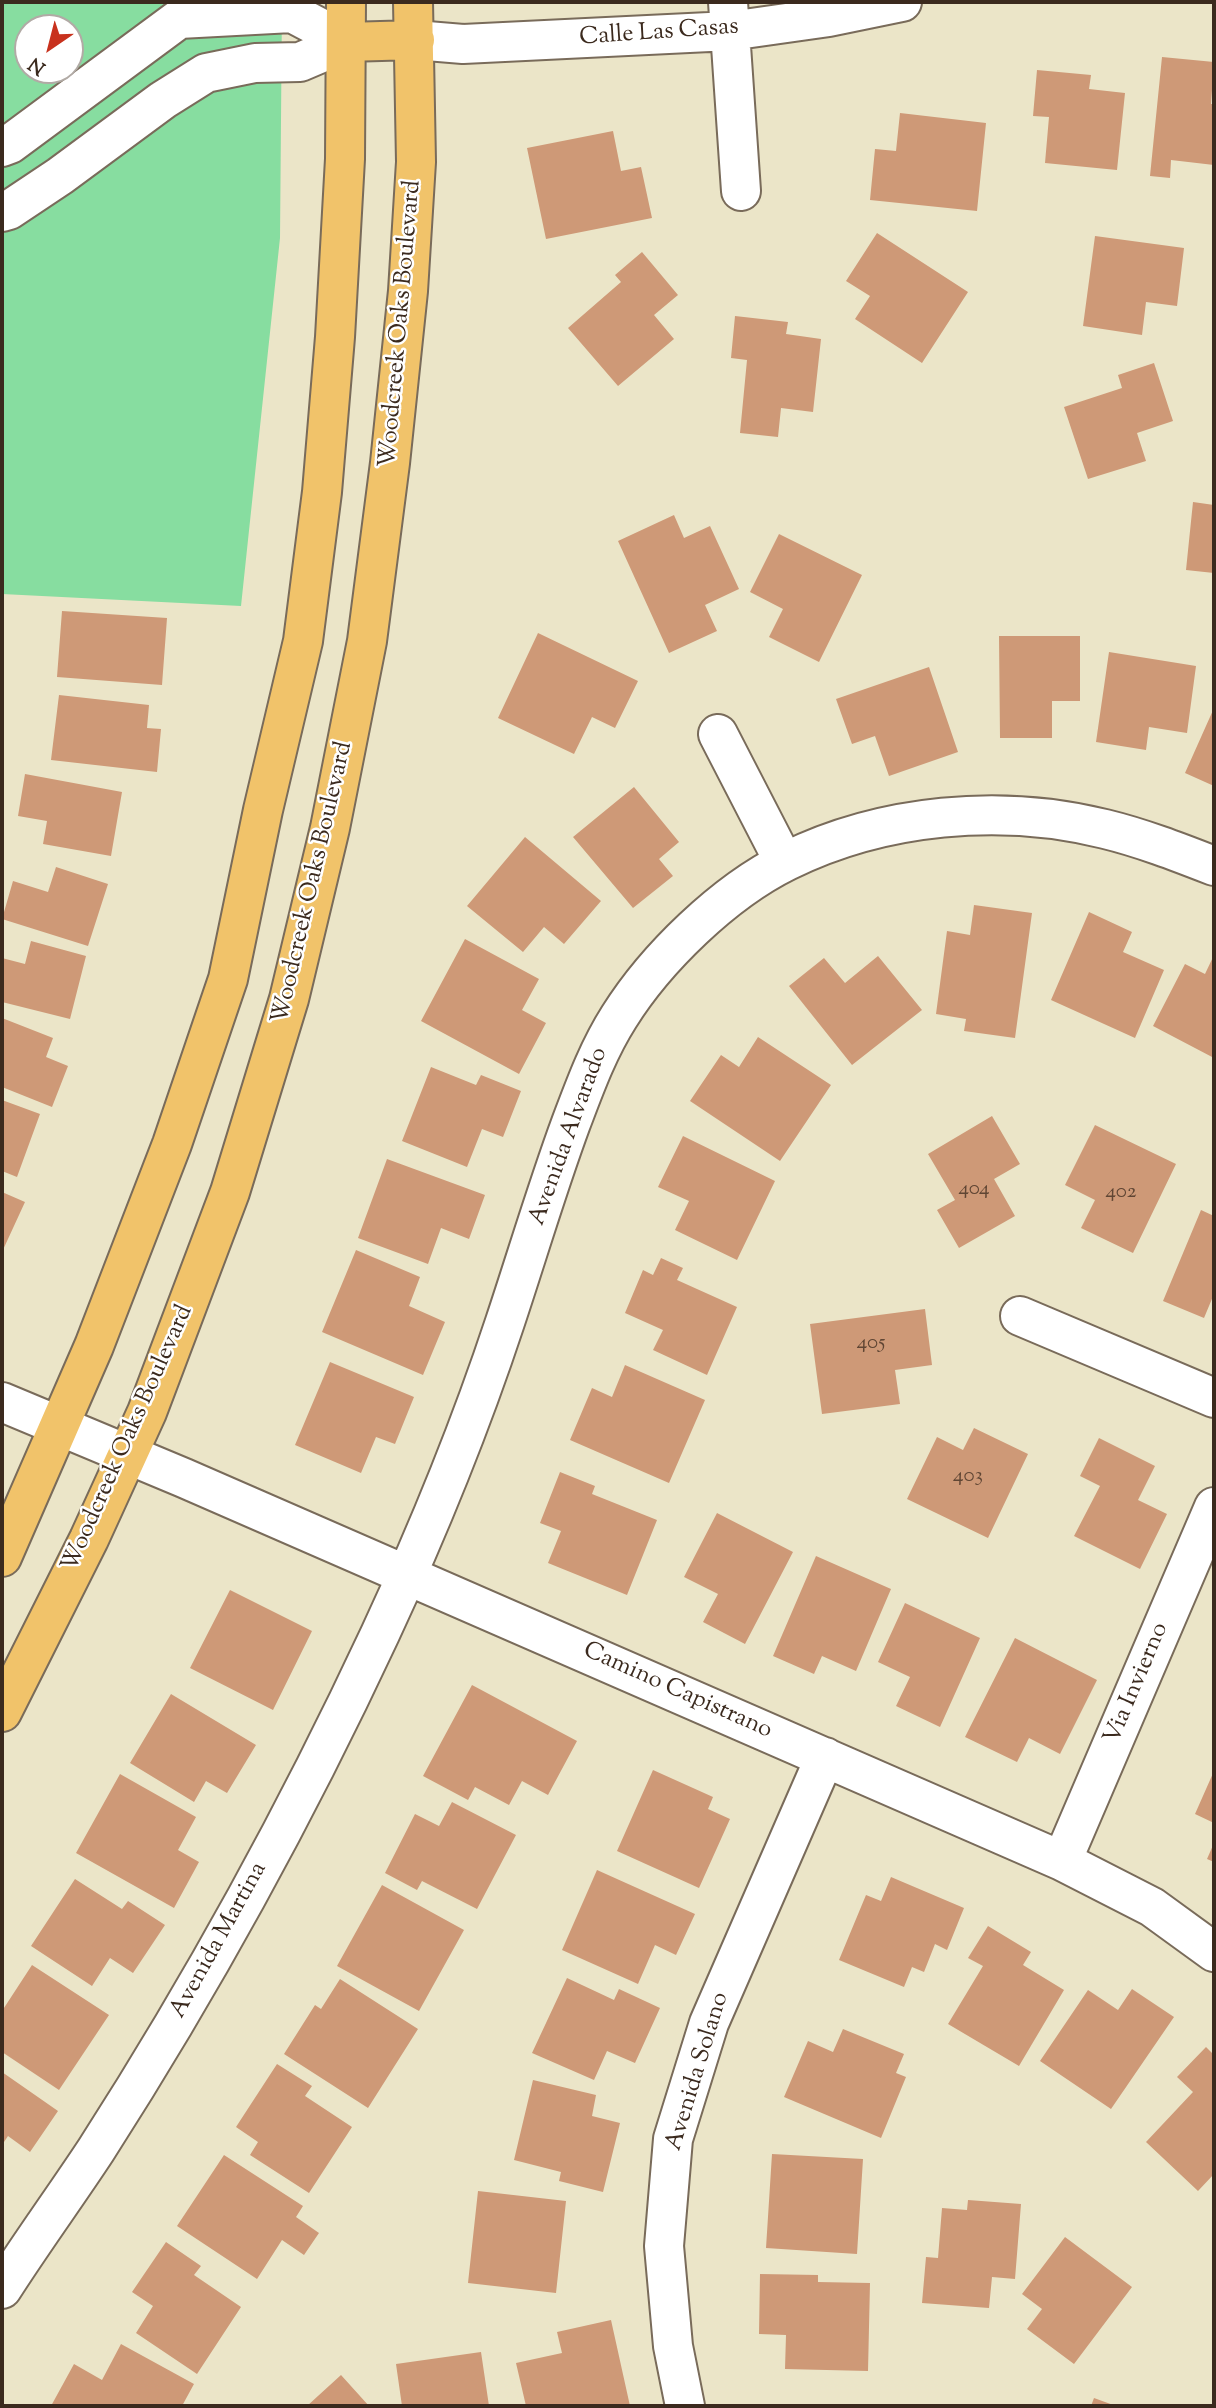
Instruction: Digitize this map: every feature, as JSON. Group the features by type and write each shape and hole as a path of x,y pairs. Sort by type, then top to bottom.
{"main road":[{"path":"2,1557 94,1346 172,1144 228,979 263,810 303,641 322,492 335,337 345,159 346,2"},
{"name":"Woodcreek Oaks Boulevard","path":"2,1712 89,1539 152,1400 230,1192 289,999 330,828 367,642 408,291 416,163 412,2"},
{"path":"347,43 415,40"}],"street":[{"name":"Calle Las Casas","path":"415,40 463,44 729,16 829,17 902,2"},
{"path":"2,147 66,104 179,19 292,13 347,43"},
{"path":"729,16 741,191"},
{"path":"2,212 60,176 163,100 206,73 255,63 300,62 347,43"},
{"path":"718,734 784,862"},
{"name":"Avenida Alvarado","path":"407,1574 460,1447 592,1067 620,1016 650,976 690,932 737,892 784,862 839,839 898,824 970,816 1040,818 1103,828 1165,847 1214,866"},
{"path":"1020,1316 1214,1398"},
{"name":"Camino Capistrano","path":"2,1402 407,1574 1062,1861 1152,1907 1214,1952"},
{"name":"Via Invierno","path":"1062,1861 1214,1507"},
{"name":"Avenida Martina","path":"2,2289 95,2150 232,1925 354,1689 407,1574"},
{"name":"Avenida Solano","path":"685,2406 673,2346 664,2246 673,2139 709,2023 825,1757"}],"green space":[{"path":"2,2 282,2 280,238 241,606 2,594"}],"building":[{"path":"1162,57 1214,62 1211,104 1214,104 1214,165 1171,160 1170,178 1150,176"},
{"path":"1037,70 1091,75 1089,89 1125,93 1117,170 1045,163 1049,117 1033,116"},
{"path":"900,113 986,123 977,211 870,200 875,149 896,151"},
{"path":"613,131 621,171 641,167 652,218 546,239 527,148"},
{"path":"877,233 968,292 922,363 855,319 870,296 846,281"},
{"path":"1095,236 1184,248 1177,306 1146,302 1142,335 1083,326"},
{"path":"642,252 678,295 654,315 674,339 618,386 568,328 621,282 615,275"},
{"path":"735,316 788,322 786,334 821,339 813,412 781,408 778,437 740,433 747,360 731,358"},
{"path":"1154,363 1173,421 1137,433 1146,461 1088,479 1064,407 1122,388 1118,375"},
{"path":"1193,502 1214,505 1214,573 1186,570"},
{"path":"674,515 684,538 710,526 739,589 705,605 717,631 669,653 618,541"},
{"path":"779,534 862,575 819,662 769,637 783,609 750,592"},
{"path":"62,611 167,618 162,685 57,677"},
{"path":"538,633 638,681 615,728 592,717 574,754 498,718"},
{"path":"999,636 1080,636 1080,701 1052,701 1052,738 1000,738"},
{"path":"1109,652 1196,666 1187,733 1149,727 1146,750 1096,742"},
{"path":"929,667 958,752 889,776 875,736 852,744 836,699"},
{"path":"59,695 149,705 147,728 161,729 157,772 51,760"},
{"path":"1214,708 1214,786 1185,773"},
{"path":"25,774 122,792 111,856 43,844 47,821 18,816"},
{"path":"634,787 679,842 659,859 673,876 633,908 573,837"},
{"path":"525,837 601,901 564,944 544,927 523,952 467,906"},
{"path":"56,867 108,884 88,946 2,919 13,881 48,892"},
{"path":"974,905 1032,913 1015,1038 964,1031 966,1019 936,1014 947,931 970,935"},
{"path":"1089,912 1132,932 1123,952 1164,970 1135,1038 1051,1000"},
{"path":"465,939 539,979 522,1010 546,1023 519,1074 421,1021"},
{"path":"31,941 86,956 70,1019 2,1002 2,958 25,964"},
{"path":"1214,955 1214,1058 1153,1026 1185,964 1205,974"},
{"path":"878,956 922,1010 852,1065 789,986 824,958 845,983"},
{"path":"2,1018 53,1038 46,1057 68,1066 52,1107 2,1087"},
{"path":"758,1037 831,1085 780,1161 690,1101 721,1055 739,1067"},
{"path":"431,1067 476,1085 481,1075 521,1091 503,1137 482,1129 467,1167 402,1141"},
{"path":"2,1100 40,1114 17,1177 2,1171"},
{"path":"992,1116 1020,1164 994,1179 1015,1216 959,1248 937,1210 955,1200 928,1154"},
{"path":"1095,1125 1176,1164 1133,1253 1081,1228 1095,1200 1065,1185"},
{"path":"683,1136 775,1181 737,1260 675,1230 689,1201 658,1187"},
{"path":"387,1159 485,1195 469,1239 441,1228 428,1264 358,1238"},
{"path":"2,1192 25,1202 2,1252"},
{"path":"1201,1210 1214,1216 1214,1294 1204,1318 1163,1301"},
{"path":"356,1250 420,1277 409,1306 445,1322 423,1375 322,1332"},
{"path":"661,1258 683,1268 677,1280 737,1307 707,1375 653,1350 663,1330 625,1313 643,1270 653,1275"},
{"path":"925,1309 932,1365 895,1370 900,1404 822,1414 810,1324"},
{"path":"330,1362 414,1397 395,1444 376,1437 361,1473 295,1445"},
{"path":"625,1365 705,1400 669,1483 570,1440 592,1388 612,1397"},
{"path":"974,1428 1028,1454 988,1538 907,1499 937,1437 963,1450"},
{"path":"1099,1438 1155,1466 1138,1500 1167,1514 1140,1569 1074,1536 1100,1486 1080,1476"},
{"path":"560,1472 595,1486 592,1494 657,1520 627,1595 548,1563 561,1531 540,1523"},
{"path":"717,1513 793,1552 745,1644 703,1622 718,1594 684,1577"},
{"path":"816,1556 891,1589 856,1671 822,1656 814,1674 773,1656"},
{"path":"230,1590 312,1631 273,1710 190,1668"},
{"path":"905,1603 980,1638 940,1727 896,1706 910,1677 878,1662"},
{"path":"1015,1638 1097,1680 1060,1754 1029,1738 1017,1762 965,1737"},
{"path":"472,1685 577,1741 548,1795 522,1781 509,1805 475,1787 468,1800 423,1776"},
{"path":"171,1694 256,1745 227,1793 206,1781 194,1802 130,1763"},
{"path":"653,1770 713,1797 708,1809 730,1819 699,1888 617,1851"},
{"path":"1214,1771 1214,1823 1195,1814"},
{"path":"120,1774 196,1817 178,1850 199,1862 174,1908 76,1853"},
{"path":"452,1802 516,1835 477,1909 422,1881 417,1890 385,1873 415,1814 439,1826"},
{"path":"1214,1843 1214,1862 1207,1859"},
{"path":"597,1870 695,1914 676,1955 655,1945 638,1984 562,1950"},
{"path":"891,1877 964,1908 947,1950 935,1944 924,1972 912,1967 904,1987 839,1960 866,1895 881,1901"},
{"path":"75,1879 122,1909 128,1901 165,1925 133,1973 110,1958 92,1986 31,1946"},
{"path":"382,1885 464,1930 419,2011 337,1966"},
{"path":"988,1926 1031,1952 1023,1965 1064,1990 1019,2066 948,2024 983,1966 968,1958"},
{"path":"32,1965 109,2015 59,2090 2,2052 2,2011"},
{"path":"567,1978 614,2000 619,1989 660,2008 635,2063 607,2051 594,2080 532,2053"},
{"path":"340,1979 418,2029 368,2108 284,2054 315,2005 321,2009"},
{"path":"1132,1989 1174,2017 1111,2109 1040,2061 1088,1990 1118,2010"},
{"path":"843,2029 904,2054 896,2073 906,2077 881,2138 784,2097 808,2041 833,2052"},
{"path":"1206,2047 1214,2055 1214,2174 1198,2191 1146,2142 1193,2092 1177,2077"},
{"path":"277,2064 312,2086 305,2096 352,2127 309,2193 250,2155 258,2142 236,2127"},
{"path":"2,2072 58,2111 30,2152 8,2136 2,2145"},
{"path":"533,2080 596,2095 592,2116 620,2123 603,2192 559,2181 561,2172 514,2160"},
{"path":"772,2154 863,2159 857,2254 766,2248"},
{"path":"224,2155 303,2206 296,2217 319,2233 304,2255 282,2240 257,2279 177,2226"},
{"path":"478,2191 566,2201 556,2293 468,2283"},
{"path":"968,2200 1021,2204 1015,2279 992,2277 989,2308 922,2303 926,2257 938,2258 942,2208 967,2210"},
{"path":"1065,2237 1132,2287 1074,2364 1027,2329 1042,2309 1022,2294"},
{"path":"166,2242 201,2266 194,2275 241,2307 197,2374 136,2333 153,2306 132,2292"},
{"path":"760,2274 818,2275 818,2282 870,2283 868,2371 785,2369 786,2335 759,2334"},
{"path":"611,2320 630,2406 526,2406 516,2363 562,2353 557,2332"},
{"path":"121,2344 194,2384 182,2406 51,2406 74,2364 102,2380"},
{"path":"481,2352 489,2406 402,2406 396,2364"},
{"path":"341,2375 369,2406 307,2406"},
{"path":"1094,2398 1116,2406 1091,2406"}]}
